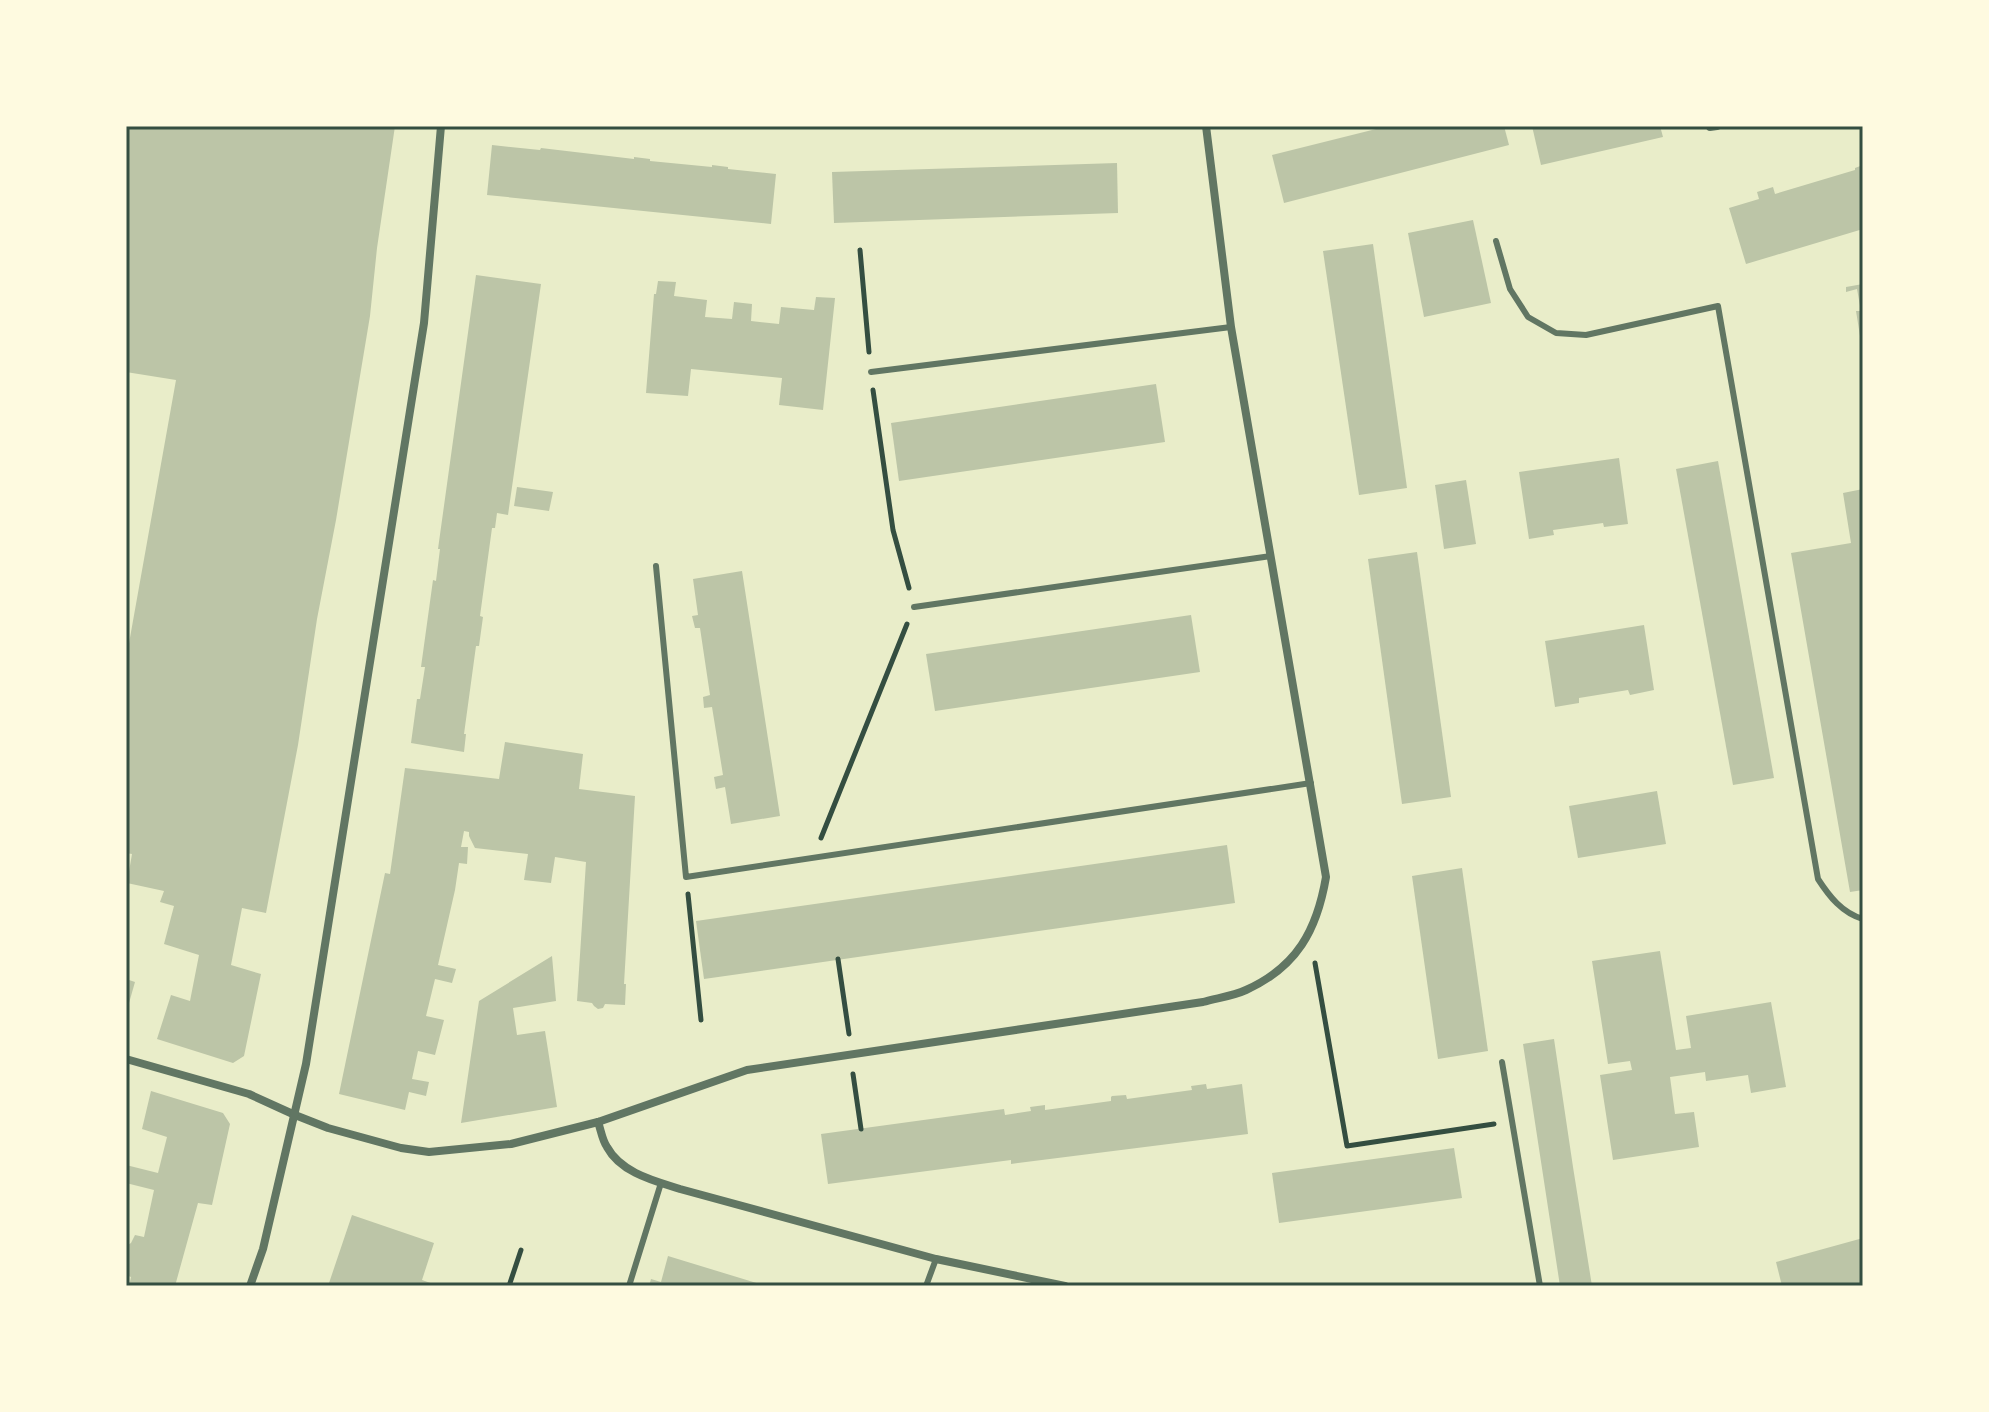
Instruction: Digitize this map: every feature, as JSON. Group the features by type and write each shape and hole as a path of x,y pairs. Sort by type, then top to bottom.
{"street":[{"path":"250,1286 263,1249 309,1049 424,323 441,126"},
{"path":"126,1059 249,1094 328,1128 401,1148 429,1152 511,1144 598,1122 747,1070 1203,1002 1244,992 1270,977 1293,957 1310,933 1321,905 1326,877 1231,327 1206,126"},
{"path":"598,1122 607,1149 640,1176 936,1259 1065,1286"}],"lane":[{"path":"1496,241 1510,289 1516,299 1528,317 1556,333 1586,335 1718,306 1818,879 1831,899 1863,919"},
{"path":"871,372 1231,327"},
{"path":"914,607 1271,556"},
{"path":"656,566 686,877 1311,783"},
{"path":"1502,1062 1540,1286"},
{"path":"629,1286 661,1183"},
{"path":"926,1286 936,1259"}],"path":[{"path":"813,857 914,607 893,530 871,372 860,250"},
{"path":"686,877 701,1020"},
{"path":"1310,933 1347,1146 1511,1121"},
{"path":"838,959 850,1035"},
{"path":"852,1065 861,1129"},
{"path":"509,1286 521,1250"}],"building":[{"path":"126,126 395,126 370,316 298,745 266,913 242,908 231,965 261,974 244,1056 233,1063 157,1039 171,995 190,1001 199,955 164,944 174,906 160,902 164,891 127,883 132,854 126,853 126,660 176,380 126,372"},
{"path":"1388,126 1504,126 1509,145 1284,203 1272,155"},
{"path":"1532,126 1660,126 1663,137 1541,165"},
{"path":"492,145 634,157 776,174 771,224 487,195"},
{"path":"1117,163 1118,213 834,223 832,172"},
{"path":"1863,165 1863,229 1746,264 1729,208 1759,199 1757,192 1773,187 1775,194"},
{"path":"1473,220 1491,303 1424,317 1408,233"},
{"path":"1373,244 1407,488 1359,495 1323,251"},
{"path":"476,275 541,284 508,515 497,513 495,528 492,528 464,752 411,743 425,667 421,667 433,580 436,581"},
{"path":"658,281 676,282 674,296 707,300 705,317 732,319 734,302 752,304 751,321 779,324 781,307 814,310 816,297 835,298 823,410 779,405 782,378 691,369 688,396 646,393 654,294"},
{"path":"1863,284 1861,342 1856,311 1861,311 1857,289 1846,292 1846,287"},
{"path":"1156,384 1165,442 899,481 891,423"},
{"path":"1619,458 1628,524 1604,527 1603,523 1553,530 1554,535 1529,539 1519,472"},
{"path":"1718,461 1774,778 1733,785 1676,469"},
{"path":"1466,480 1476,544 1444,549 1435,485"},
{"path":"517,487 553,492 549,511 514,506"},
{"path":"1863,489 1863,890 1850,892 1791,553 1851,543 1843,493"},
{"path":"1417,552 1451,797 1402,804 1368,559"},
{"path":"742,571 780,816 731,824 725,787 716,789 714,777 723,775 712,707 704,708 703,697 710,695 700,628 695,628 692,616 698,615 693,579"},
{"path":"1191,615 1200,672 935,711 926,654"},
{"path":"1644,625 1654,690 1630,695 1628,690 1579,698 1579,703 1555,707 1545,641"},
{"path":"505,742 583,754 579,789 635,796 625,1005 605,1004 598,1009 592,1003 577,1001 586,862 555,857 551,883 524,880 528,854 475,848 469,832 464,831 461,847 468,847 467,864 459,863 438,965 456,969 452,983 435,979 426,1016 444,1020 435,1055 418,1051 412,1079 429,1082 426,1096 409,1092 405,1110 339,1094 385,873 390,874 405,768 499,779"},
{"path":"1657,791 1666,844 1578,858 1569,806"},
{"path":"1227,845 1235,903 704,979 696,921"},
{"path":"1462,868 1488,1051 1438,1059 1412,876"},
{"path":"1660,951 1676,1050 1691,1048 1686,1016 1771,1002 1786,1087 1751,1093 1748,1075 1706,1081 1705,1072 1670,1077 1675,1114 1694,1112 1699,1147 1613,1160 1600,1075 1632,1070 1630,1061 1608,1064 1592,961"},
{"path":"552,956 556,1001 513,1008 517,1035 545,1031 557,1107 461,1123 479,1001"},
{"path":"126,979 135,982 127,1010 126,1010"},
{"path":"1554,1039 1592,1286 1560,1286 1523,1044"},
{"path":"1206,1084 1207,1089 1242,1084 1248,1134 828,1184 821,1134 1004,1109 1005,1115 1031,1111 1030,1107 1045,1105 1045,1110 1111,1101 1112,1096 1126,1095 1127,1099 1192,1090 1191,1086"},
{"path":"151,1091 223,1113 230,1124 212,1205 198,1203 175,1286 129,1286 131,1277 126,1275 126,1246 135,1235 144,1237 154,1190 126,1183 126,1165 158,1173 167,1137 142,1129"},
{"path":"1454,1148 1462,1198 1279,1223 1272,1173"},
{"path":"352,1215 434,1243 422,1280 439,1286 328,1286"},
{"path":"1863,1238 1863,1286 1782,1286 1776,1262"},
{"path":"668,1256 763,1286 649,1286 651,1279 661,1282"}]}
